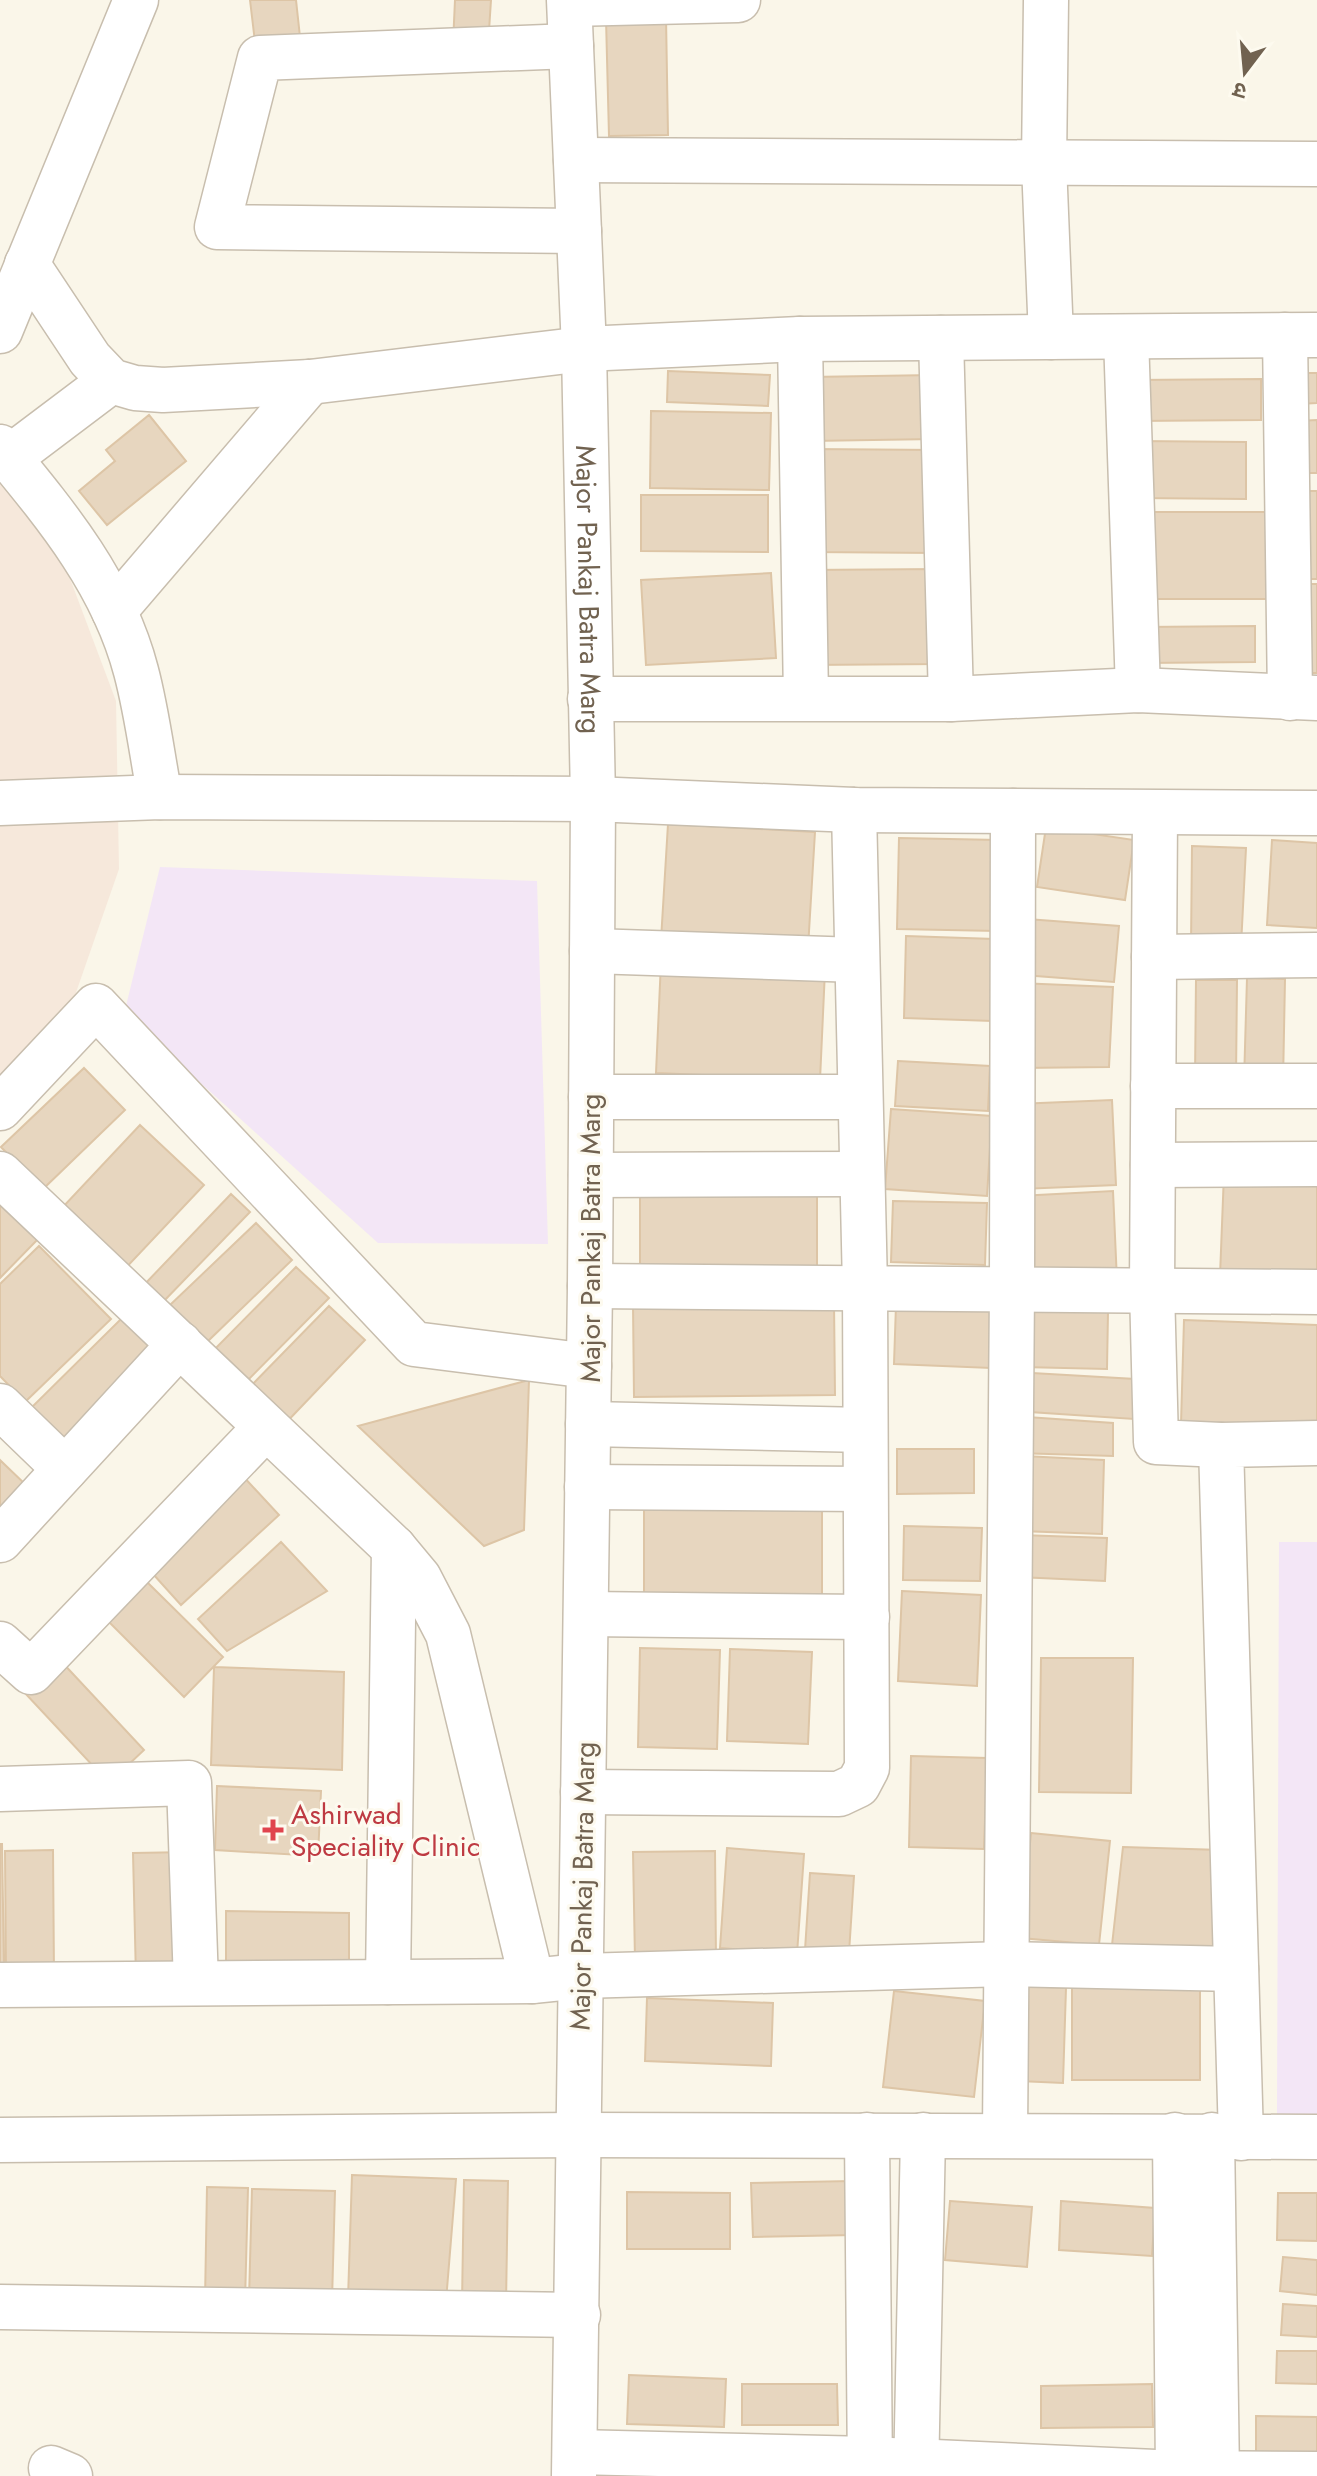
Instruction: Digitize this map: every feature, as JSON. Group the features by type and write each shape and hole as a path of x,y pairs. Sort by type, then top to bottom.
{"street":[{"path":"0,331 136,0"},
{"path":"570,2 738,0"},
{"path":"1046,0 1044,164 1051,337"},
{"name":"Major Pankaj Batra Marg","path":"570,2 584,349 593,799 590,1286 574,2464"},
{"path":"571,46 260,58 217,227 579,231"},
{"path":"576,160 1317,164"},
{"path":"27,264 90,359 111,381 135,388 163,390 310,382 584,349 800,339 1301,335 1304,698 1138,690 951,699 590,699"},
{"path":"1126,337 1138,690"},
{"path":"941,338 951,699"},
{"path":"800,339 806,698"},
{"path":"111,381 4,452 63,524 89,563 114,611 136,670 160,797"},
{"path":"114,611 310,382"},
{"path":"0,803 160,797 593,799 854,810 1317,813"},
{"path":"583,1792 839,1794 858,1785 867,1768 865,1287 854,810"},
{"path":"1005,2135 1013,811"},
{"path":"1155,813 1152,1289 1156,1442 1221,1445 1317,1443"},
{"path":"592,951 857,960"},
{"path":"1154,957 1317,955"},
{"path":"0,1108 96,1006 414,1344 589,1366"},
{"path":"1153,1086 1317,1086"},
{"path":"591,1097 860,1097"},
{"path":"1153,1165 1317,1164"},
{"path":"0,1174 394,1548 419,1578 448,1634 532,1981"},
{"path":"591,1175 862,1174"},
{"path":"590,1286 1317,1292"},
{"path":"0,1540 180,1344"},
{"path":"0,1406 65,1469"},
{"path":"588,1424 865,1430"},
{"path":"0,1644 31,1672 266,1427"},
{"path":"1198,2474 1209,2136 1236,1969 1221,1445"},
{"path":"587,1487 865,1489"},
{"path":"388,1982 394,1548"},
{"path":"586,1614 867,1617"},
{"path":"0,1789 189,1783 196,1983"},
{"path":"0,1985 532,1981 581,1976 1006,1964 1236,1969"},
{"path":"0,2140 580,2135 1317,2137"},
{"path":"867,2135 869,2467"},
{"path":"916,2469 923,2135"},
{"path":"0,2307 578,2315"},
{"path":"574,2464 1317,2474"}],"shaded area":[{"path":"0,471 57,544 116,701 119,869 64,1027 0,1104"},
{"path":"160,867 537,881 548,1244 378,1243 124,1014"},
{"path":"1279,1542 1317,1542 1317,2114 1277,2114"}],"building":[{"path":"250,0 296,0 300,37 255,42"},
{"path":"455,0 491,0 488,46 453,44"},
{"path":"666,17 668,135 609,136 606,19"},
{"path":"668,371 770,375 768,406 667,402"},
{"path":"1300,373 1317,373 1317,403 1299,404"},
{"path":"934,375 935,439 811,441 810,377"},
{"path":"1261,379 1261,420 1134,421 1133,380"},
{"path":"651,411 771,413 769,490 650,488"},
{"path":"149,415 186,461 107,525 79,491 115,461 106,450"},
{"path":"1317,420 1317,473 1299,473 1298,421"},
{"path":"1137,441 1246,442 1246,499 1136,498"},
{"path":"811,449 938,450 937,553 810,552"},
{"path":"1306,491 1317,491 1317,579 1309,579"},
{"path":"641,495 768,495 768,552 641,551"},
{"path":"1150,512 1269,512 1269,599 1150,599"},
{"path":"940,569 940,664 806,665 805,570"},
{"path":"771,573 776,658 646,665 641,580"},
{"path":"1301,584 1317,584 1317,673 1303,673"},
{"path":"1255,626 1255,662 1143,663 1143,627"},
{"path":"668,824 815,832 808,948 661,940"},
{"path":"1046,827 1134,840 1125,900 1037,887"},
{"path":"899,838 999,840 997,931 897,929"},
{"path":"1272,840 1317,843 1317,928 1267,925"},
{"path":"1192,846 1246,848 1241,946 1191,946"},
{"path":"1027,919 1119,926 1114,982 1023,975"},
{"path":"906,936 994,939 992,1021 904,1018"},
{"path":"661,962 825,970 820,1080 656,1073"},
{"path":"1247,978 1285,979 1283,1083 1244,1082"},
{"path":"1196,980 1237,980 1236,1079 1195,1079"},
{"path":"1018,983 1113,987 1109,1067 1019,1068"},
{"path":"898,1061 990,1066 988,1111 895,1106"},
{"path":"84,1068 125,1110 42,1190 1,1147"},
{"path":"1112,1100 1116,1185 1021,1189 1017,1104"},
{"path":"891,1109 992,1116 987,1196 885,1189"},
{"path":"140,1125 204,1185 121,1273 61,1209"},
{"path":"1224,1173 1317,1176 1317,1279 1220,1276"},
{"path":"1113,1191 1117,1281 1024,1284 1019,1196"},
{"path":"231,1194 250,1212 161,1304 142,1287"},
{"path":"640,1194 817,1194 817,1276 640,1277"},
{"path":"0,1199 40,1237 0,1278"},
{"path":"893,1201 987,1203 985,1265 891,1262"},
{"path":"256,1223 292,1260 207,1342 170,1305"},
{"path":"39,1246 111,1319 25,1402 0,1376 0,1284"},
{"path":"296,1267 329,1298 238,1390 206,1358"},
{"path":"834,1302 835,1395 634,1397 633,1304"},
{"path":"896,1305 994,1309 991,1368 894,1364"},
{"path":"329,1306 365,1340 279,1430 242,1395"},
{"path":"1023,1310 1108,1312 1107,1369 1022,1367"},
{"path":"124,1316 165,1349 64,1448 27,1412"},
{"path":"1184,1320 1317,1325 1317,1429 1181,1424"},
{"path":"1032,1373 1135,1379 1134,1419 1030,1412"},
{"path":"529,1380 524,1530 484,1546 358,1426"},
{"path":"1013,1416 1113,1423 1113,1456 1012,1453"},
{"path":"897,1449 974,1449 974,1493 897,1494"},
{"path":"1023,1456 1104,1460 1102,1534 1020,1531"},
{"path":"0,1460 25,1484 0,1516"},
{"path":"241,1474 279,1515 181,1605 144,1564"},
{"path":"644,1500 822,1501 822,1605 644,1604"},
{"path":"904,1526 982,1528 980,1581 903,1580"},
{"path":"1020,1535 1107,1538 1105,1581 1018,1577"},
{"path":"281,1542 327,1591 227,1651 198,1619"},
{"path":"147,1582 223,1657 184,1697 108,1621"},
{"path":"902,1591 981,1595 977,1686 898,1681"},
{"path":"640,1648 720,1650 717,1749 638,1747"},
{"path":"730,1649 812,1652 808,1744 727,1741"},
{"path":"1041,1658 1133,1658 1131,1793 1039,1792"},
{"path":"59,1659 144,1750 109,1783 24,1692"},
{"path":"214,1667 344,1672 342,1770 211,1765"},
{"path":"911,1756 987,1758 984,1849 909,1847"},
{"path":"217,1786 321,1791 318,1856 215,1850"},
{"path":"1031,1833 1110,1841 1099,1945 1021,1938"},
{"path":"2,1844 4,1966 0,1966"},
{"path":"1123,1847 1221,1850 1213,1953 1112,1945"},
{"path":"727,1848 804,1854 797,1954 720,1948"},
{"path":"53,1850 54,1976 6,1977 5,1851"},
{"path":"715,1851 716,1959 635,1960 633,1852"},
{"path":"190,1852 193,1978 136,1978 133,1853"},
{"path":"810,1873 854,1876 849,1953 805,1950"},
{"path":"226,1911 349,1913 349,1973 226,1972"},
{"path":"1072,1984 1200,1984 1200,2080 1072,2080"},
{"path":"1023,1986 1066,1988 1063,2083 1019,2081"},
{"path":"894,1991 985,2001 974,2097 883,2087"},
{"path":"647,1998 773,2003 771,2066 645,2061"},
{"path":"352,2175 456,2179 446,2301 348,2299"},
{"path":"464,2180 508,2181 506,2304 462,2303"},
{"path":"852,2181 854,2235 753,2237 751,2183"},
{"path":"207,2187 248,2188 245,2302 205,2301"},
{"path":"252,2189 335,2191 332,2301 249,2299"},
{"path":"627,2192 730,2193 730,2249 627,2249"},
{"path":"1278,2193 1317,2193 1317,2241 1277,2240"},
{"path":"950,2201 1032,2207 1027,2267 945,2260"},
{"path":"1061,2201 1155,2208 1152,2256 1059,2250"},
{"path":"1283,2257 1317,2260 1317,2295 1280,2291"},
{"path":"1283,2304 1317,2306 1317,2337 1281,2335"},
{"path":"1277,2351 1317,2351 1317,2384 1276,2383"},
{"path":"629,2375 726,2379 724,2427 627,2424"},
{"path":"742,2384 837,2384 838,2425 742,2425"},
{"path":"1152,2384 1153,2427 1041,2428 1041,2386"},
{"path":"1256,2416 1317,2417 1317,2466 1256,2465"}],"place":[{"name":"Ashirwad Speciality Clinic","path":"273,1830"}]}
